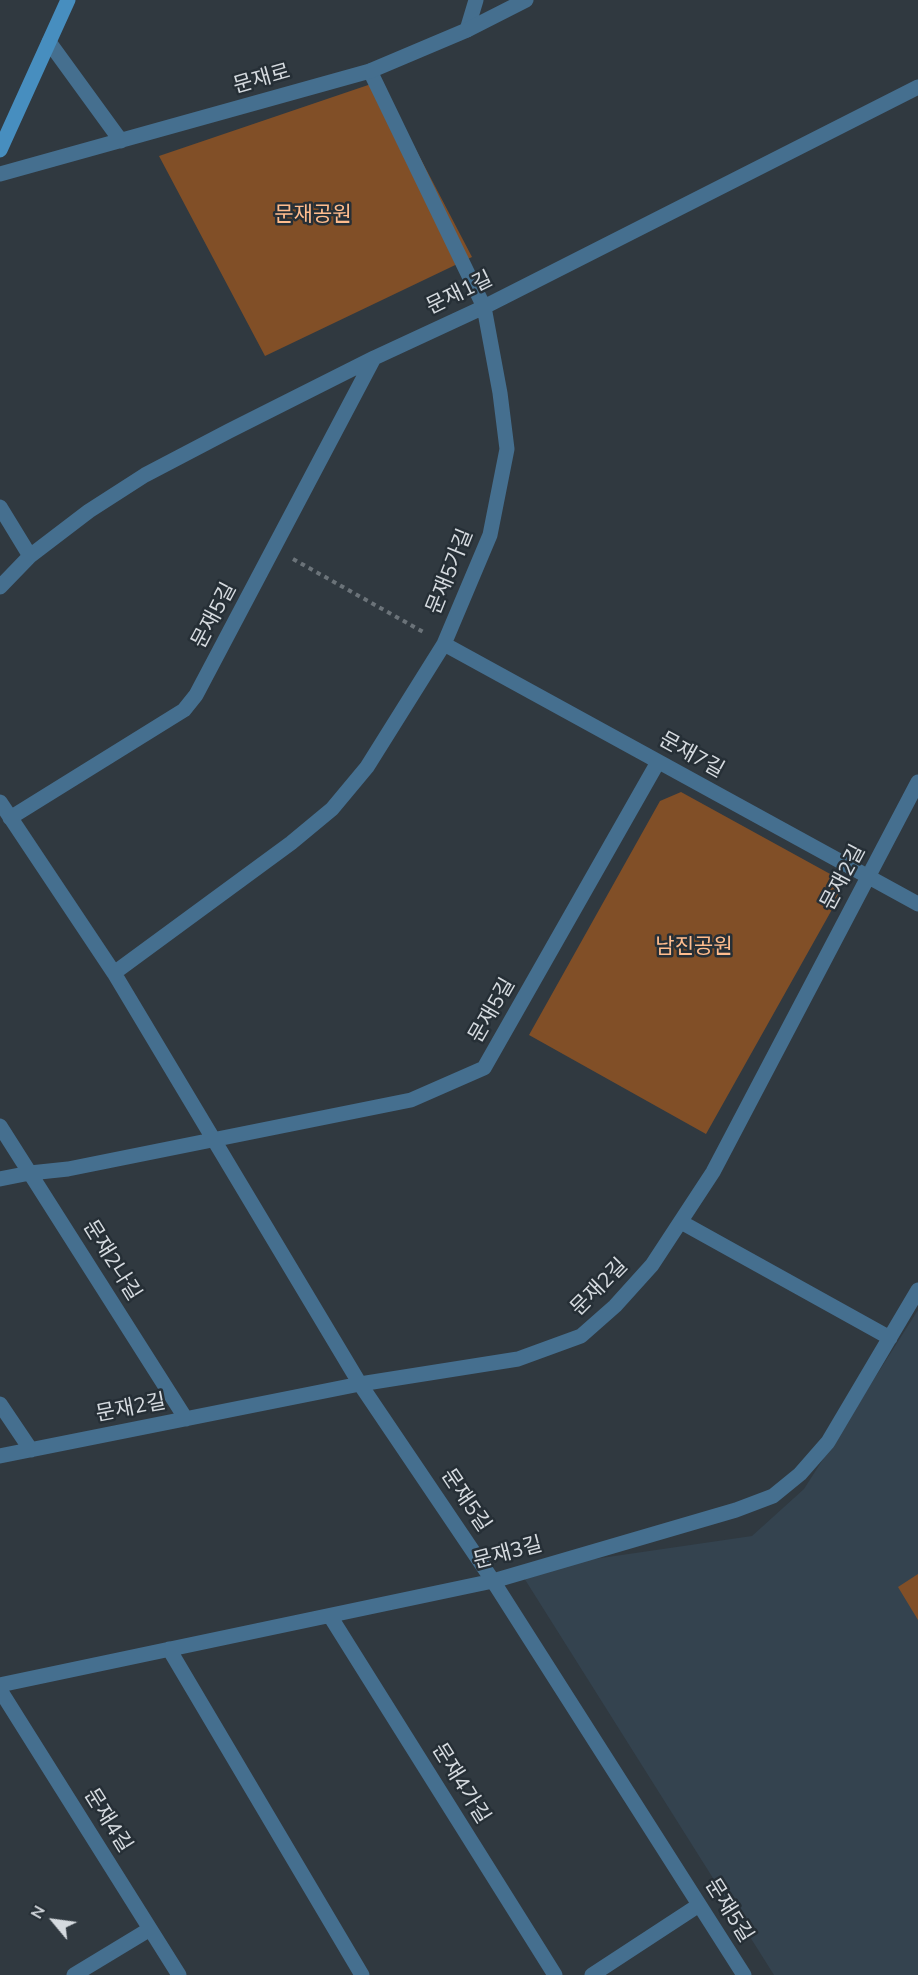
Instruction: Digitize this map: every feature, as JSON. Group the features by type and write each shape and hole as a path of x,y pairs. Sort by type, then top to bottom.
{"main road":[{"path":"0,150 68,0"}],"street":[{"path":"467,30 476,0"},
{"name":"문재로","path":"0,174 370,71 467,30 526,0"},
{"path":"49,42 122,141"},
{"name":"문재5가길","path":"114,973 291,843 332,809 367,766 444,644 490,535 507,449 500,393 484,307 370,71"},
{"name":"문재1길","path":"0,587 30,556 89,511 145,475 374,358 484,307 918,87"},
{"name":"문재5길","path":"10,818 184,710 196,695 374,358"},
{"path":"0,507 30,556"},
{"name":"문재7길","path":"444,644 918,904"},
{"name":"문재5길","path":"214,1140 411,1100 484,1068 658,762"},
{"name":"문재2길","path":"0,1456 360,1384 519,1359 581,1336 615,1306 652,1265 713,1172 918,782"},
{"name":"문재5길","path":"0,802 114,973 360,1384 493,1581 744,1975"},
{"name":"문재2나길","path":"0,1126 186,1419"},
{"path":"0,1179 68,1169 214,1140"},
{"path":"681,1222 890,1338"},
{"name":"문재3길","path":"0,1685 493,1581 736,1510 773,1496 800,1474 828,1442 918,1290"},
{"path":"0,1404 31,1450"},
{"name":"문재4가길","path":"330,1616 555,1975"},
{"path":"170,1649 362,1975"},
{"name":"문재4길","path":"0,1690 179,1975"},
{"path":"592,1975 699,1905"},
{"path":"74,1975 150,1929"}],"path":[{"path":"274,549 444,644"}],"shaded area":[{"path":"918,1310 918,1975 774,1975 519,1570 752,1536 804,1489"}],"green space":[{"name":"문재공원","path":"380,81 472,257 265,356 159,156"},
{"name":"남진공원","path":"681,792 832,875 839,897 706,1134 529,1035 660,801"},
{"path":"918,1574 918,1620 898,1587"}]}
